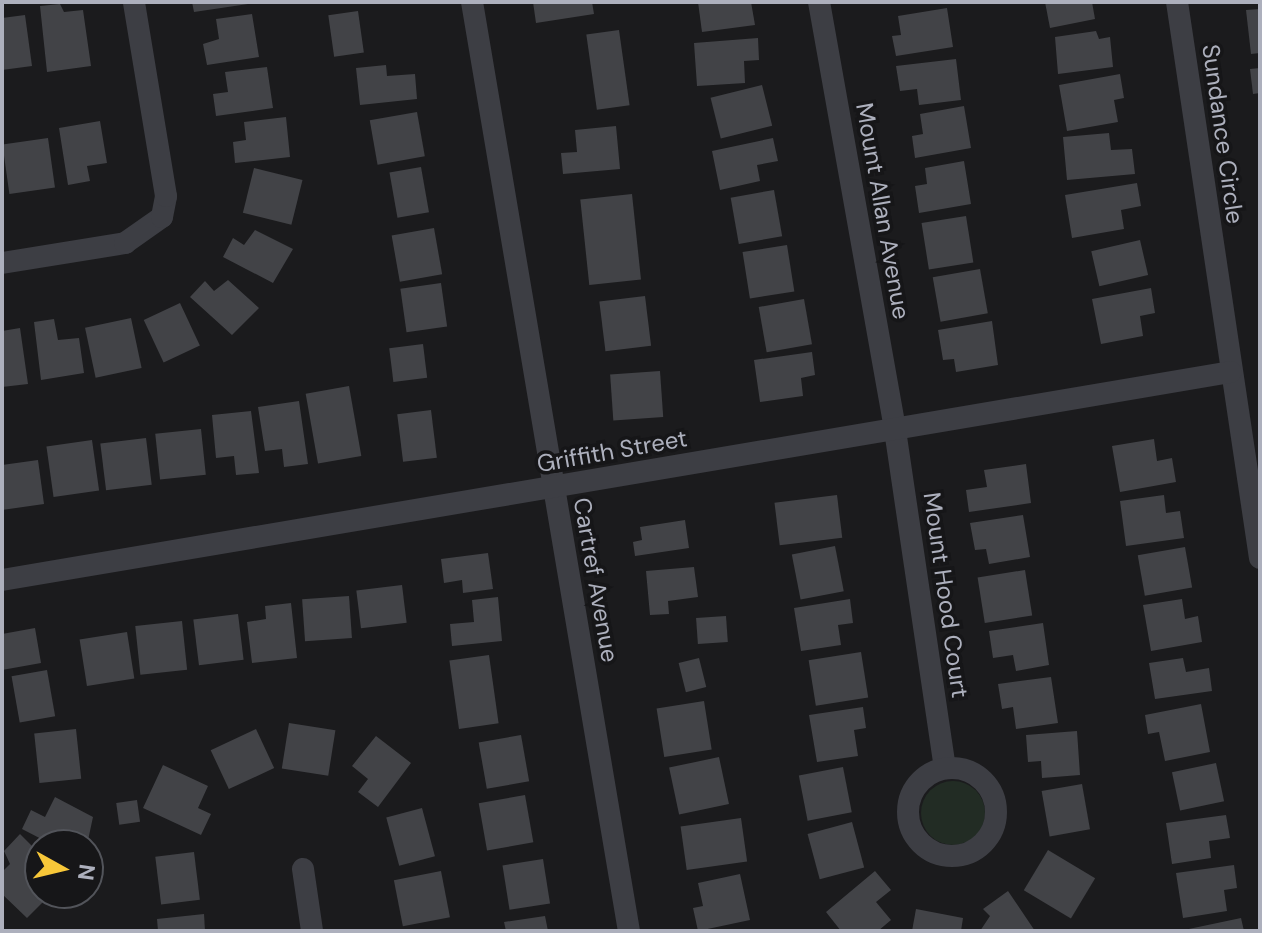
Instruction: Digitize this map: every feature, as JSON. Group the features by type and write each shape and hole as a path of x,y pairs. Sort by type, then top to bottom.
{"street":[{"path":"2,263 125,243 162,217 166,196 134,2"},
{"name":"Cartref Avenue","path":"472,2 629,931"},
{"name":"Mount Allan Avenue","path":"819,2 895,430"},
{"name":"Sundance Circle","path":"1177,2 1260,558"},
{"name":"Griffith Street","path":"2,580 1231,372"},
{"name":"Mount Hood Court","path":"895,430 945,768"},
{"path":"945,768 972,772 984,780 996,805 996,819 984,844 958,856 943,856 917,840 908,811 919,783 945,768"},
{"path":"303,869 312,931"}],"shaded area":[{"path":"947,781 959,781 976,790 983,801 983,825 976,836 959,845 947,845 935,840 926,831 921,819 921,807 926,795 935,786"}],"building":[{"path":"192,2 247,2 248,4 194,12"},
{"path":"533,2 592,2 594,14 536,23"},
{"path":"698,2 751,2 755,25 702,32"},
{"path":"1045,2 1092,2 1095,19 1050,28"},
{"path":"60,4 64,12 83,10 91,66 47,72 40,6"},
{"path":"947,8 953,47 896,56 892,36 901,35 898,16"},
{"path":"1260,9 1260,53 1251,54 1246,10"},
{"path":"358,11 364,53 334,57 328,15"},
{"path":"252,14 259,57 207,65 203,44 219,39 216,19"},
{"path":"25,15 32,66 2,70 2,18"},
{"path":"619,30 630,105 597,110 586,35"},
{"path":"1096,31 1099,39 1110,37 1113,67 1058,74 1055,37"},
{"path":"758,38 759,60 744,61 745,83 697,86 694,43"},
{"path":"956,59 961,100 919,105 917,89 900,91 896,66"},
{"path":"386,65 387,76 415,74 417,99 360,105 356,68"},
{"path":"267,67 273,108 216,116 213,94 228,92 225,72"},
{"path":"1260,68 1260,93 1253,94 1250,69"},
{"path":"1120,74 1124,98 1114,100 1118,122 1067,131 1059,85"},
{"path":"762,85 772,126 721,139 711,98"},
{"path":"964,106 971,148 915,158 912,136 923,134 920,114"},
{"path":"417,112 425,156 378,165 370,120"},
{"path":"286,117 290,157 235,163 233,142 246,140 244,122"},
{"path":"100,121 107,163 87,166 90,181 68,185 59,128"},
{"path":"616,126 620,169 563,174 561,153 577,152 575,130"},
{"path":"1109,133 1111,150 1132,149 1135,174 1067,180 1063,137"},
{"path":"48,138 55,188 9,194 2,144"},
{"path":"773,138 778,161 757,165 760,181 720,190 712,151"},
{"path":"964,161 971,204 919,213 915,186 927,184 925,168"},
{"path":"421,167 429,212 397,218 389,173"},
{"path":"254,168 303,180 291,225 243,213"},
{"path":"1137,183 1141,206 1121,210 1124,229 1072,238 1065,195"},
{"path":"774,190 782,236 739,244 731,198"},
{"path":"632,194 641,280 589,285 580,199"},
{"path":"966,216 973,262 929,269 922,223"},
{"path":"434,228 442,274 400,282 392,235"},
{"path":"255,230 293,249 273,283 223,257 233,238 244,245"},
{"path":"1140,240 1148,275 1099,286 1091,251"},
{"path":"787,245 794,291 750,298 743,252"},
{"path":"980,269 988,313 941,322 933,277"},
{"path":"228,280 259,308 232,335 190,297 205,281 214,291"},
{"path":"441,283 447,327 407,332 400,289"},
{"path":"1151,288 1155,313 1140,316 1143,336 1101,344 1092,299"},
{"path":"645,296 651,346 605,351 599,302"},
{"path":"804,299 812,344 767,352 759,307"},
{"path":"180,303 200,346 164,363 144,320"},
{"path":"131,318 142,368 96,378 85,328"},
{"path":"54,319 58,340 79,338 84,373 41,380 34,322"},
{"path":"992,321 998,365 956,372 954,359 943,360 938,330"},
{"path":"20,328 28,384 2,387 2,331"},
{"path":"423,344 427,378 393,382 389,348"},
{"path":"812,352 815,375 801,378 803,396 760,402 754,360"},
{"path":"660,371 663,417 613,420 610,374"},
{"path":"349,386 361,456 318,464 306,394"},
{"path":"299,401 308,464 284,467 282,449 265,451 258,407"},
{"path":"431,410 437,458 403,462 397,414"},
{"path":"251,411 259,473 236,475 234,456 216,458 212,415"},
{"path":"201,429 206,475 160,480 155,434"},
{"path":"146,438 152,485 106,490 100,444"},
{"path":"1154,439 1157,461 1172,458 1176,482 1120,492 1112,446"},
{"path":"92,440 99,491 54,497 46,446"},
{"path":"38,460 44,504 2,510 2,465"},
{"path":"1026,464 1031,503 969,512 966,490 987,487 984,470"},
{"path":"837,495 842,538 780,545 774,503"},
{"path":"1164,495 1166,513 1180,511 1184,538 1126,546 1120,501"},
{"path":"1023,515 1030,557 989,564 986,549 975,550 970,523"},
{"path":"685,520 689,548 635,556 633,542 642,540 640,527"},
{"path":"835,546 844,591 801,600 792,554"},
{"path":"1185,547 1192,587 1145,596 1138,555"},
{"path":"488,553 493,589 463,593 462,580 444,583 441,559"},
{"path":"694,567 698,597 668,601 669,614 650,615 646,571"},
{"path":"1025,570 1032,615 985,623 978,578"},
{"path":"402,585 407,623 361,628 356,591"},
{"path":"349,596 352,638 305,641 302,599"},
{"path":"498,597 502,641 452,646 450,624 474,622 472,600"},
{"path":"850,599 853,623 838,625 841,645 801,651 794,608"},
{"path":"1182,599 1185,619 1198,616 1202,642 1151,651 1143,605"},
{"path":"291,603 297,658 252,663 247,622 266,619 265,606"},
{"path":"238,614 244,660 199,665 193,619"},
{"path":"726,616 728,642 698,644 696,618"},
{"path":"182,621 187,670 140,675 135,626"},
{"path":"1043,623 1049,665 1016,671 1013,655 993,658 989,631"},
{"path":"35,628 41,663 2,670 2,634"},
{"path":"127,632 134,678 87,686 80,640"},
{"path":"861,652 868,697 816,706 809,660"},
{"path":"489,655 499,723 459,729 449,661"},
{"path":"699,658 706,687 686,692 679,663"},
{"path":"1183,658 1186,672 1209,668 1212,691 1155,699 1149,663"},
{"path":"47,670 55,716 20,723 12,676"},
{"path":"1051,677 1058,723 1016,729 1013,707 1002,709 998,684"},
{"path":"704,701 712,749 664,757 657,709"},
{"path":"1201,704 1210,752 1165,761 1159,732 1148,734 1145,715"},
{"path":"863,707 866,728 854,730 858,756 817,762 809,715"},
{"path":"289,723 335,730 328,776 282,768"},
{"path":"76,729 81,779 39,783 34,733"},
{"path":"256,729 274,768 229,789 211,750"},
{"path":"1077,731 1080,775 1042,778 1041,761 1028,762 1026,735"},
{"path":"521,735 529,781 487,789 479,742"},
{"path":"376,736 411,763 378,807 358,792 368,779 352,766"},
{"path":"719,757 729,804 679,815 669,768"},
{"path":"1216,763 1224,801 1180,811 1172,772"},
{"path":"163,765 208,786 198,808 211,814 201,835 143,808"},
{"path":"843,767 852,812 808,821 799,776"},
{"path":"1082,784 1090,829 1050,836 1042,791"},
{"path":"525,795 533,842 487,850 479,803"},
{"path":"55,797 93,817 90,829 22,829 31,810 45,817"},
{"path":"137,800 140,822 119,825 116,803"},
{"path":"422,808 435,856 399,866 386,818"},
{"path":"1226,815 1230,838 1209,841 1211,858 1172,864 1166,823"},
{"path":"741,818 747,862 687,870 681,826"},
{"path":"852,822 864,867 820,879 808,834"},
{"path":"20,834 24,838 24,909 36,909 27,918 2,894 2,872 10,864 4,851"},
{"path":"1048,850 1095,878 1071,919 1024,890"},
{"path":"194,852 200,900 161,904 155,857"},
{"path":"543,859 550,903 510,910 503,865"},
{"path":"1234,865 1237,888 1224,890 1227,911 1183,918 1176,873"},
{"path":"441,871 450,917 403,926 394,880"},
{"path":"875,871 891,890 876,902 891,920 878,931 841,931 826,912"},
{"path":"740,874 750,920 698,931 693,908 703,906 698,883"},
{"path":"1008,891 1035,931 980,931 990,916 983,909"},
{"path":"916,909 963,918 961,931 912,931"},
{"path":"204,914 205,931 158,931 157,919"},
{"path":"545,916 548,931 506,931 504,922"},
{"path":"1241,918 1244,931 1184,931 1184,930"}]}
